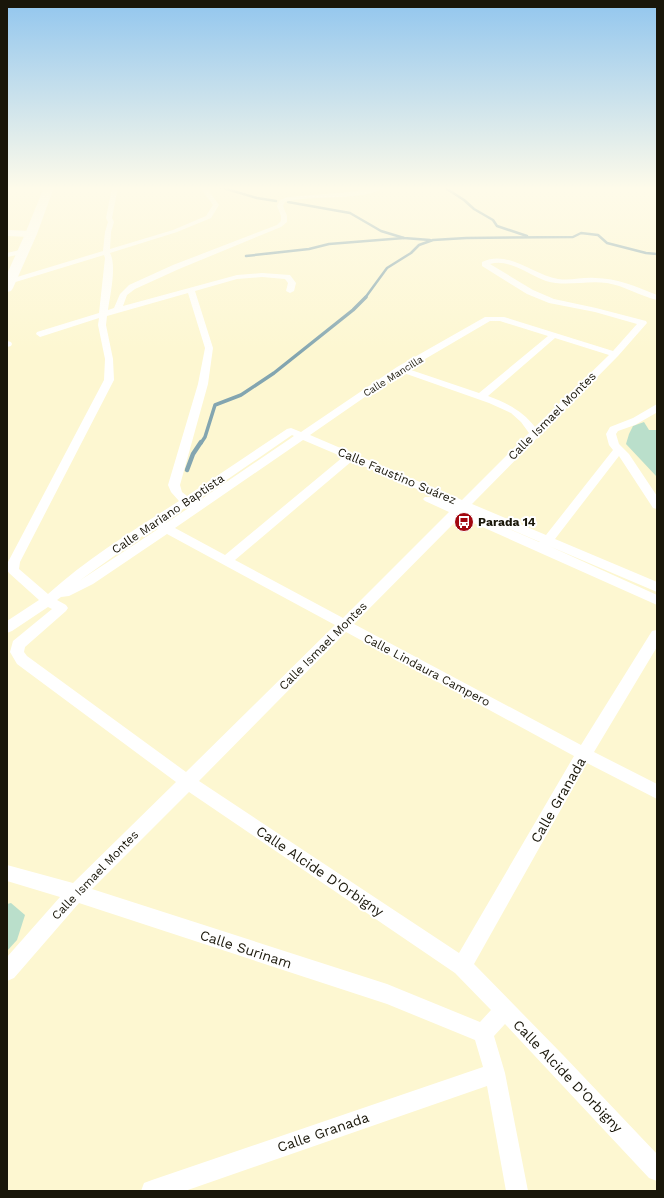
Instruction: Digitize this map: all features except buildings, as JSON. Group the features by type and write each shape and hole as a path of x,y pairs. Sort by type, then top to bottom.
{"highway":[{"path":"8,257 19,243"},
{"path":"8,285 24,251 25,243"}],"street":[{"path":"48,600 10,575 14,562 109,380 109,359 102,325 110,258 106,252 107,243"},
{"path":"8,285 136,243"},
{"path":"117,310 124,294 132,287 238,243"},
{"path":"8,257 24,251"},
{"name":"Calle Ismael Montes","path":"7,971 76,894 186,781 615,354 643,323 596,310 552,301 530,292 484,264 489,261 500,261 519,266 554,281 565,282 599,280 618,283 657,298"},
{"path":"40,334 103,314 237,277 262,275 287,277 292,283 290,291"},
{"path":"191,289 209,348 203,384 196,401 174,485 175,492 198,507"},
{"name":"Calle Mancilla","path":"296,436 400,369 488,319 494,318 554,335"},
{"path":"481,398 554,335 615,354"},
{"path":"400,369 514,411 525,420 535,434"},
{"path":"657,407 644,419 614,429 611,434 614,445 657,505"},
{"name":"Calle Mariano Baptista","path":"7,628 48,600 89,581 161,525 188,501 296,436"},
{"name":"Calle Mariano Baptista","path":"161,525 198,507 296,436"},
{"name":"Calle Faustino Suárez","path":"296,436 545,544 646,582 657,588"},
{"path":"545,544 619,450"},
{"path":"227,560 347,459"},
{"name":"Calle Lindaura Campero","path":"161,525 344,625 657,792"},
{"name":"Calle Faustino Suárez","path":"545,544 657,600"},
{"name":"Calle Alcide D'Orbigny","path":"48,600 61,608 18,645 17,652 22,660 186,781 462,966 556,1062 657,1170"},
{"name":"Calle Granada","path":"462,966 584,754 657,635"},
{"name":"Calle Surinam","path":"7,873 387,994 483,1033"},
{"path":"505,1009 483,1033 495,1073 518,1191"},
{"name":"Calle Granada","path":"152,1191 495,1073"}],"green space":[{"path":"644,422 649,430 657,430 657,477 626,444 633,426"},
{"path":"11,903 25,915 17,940 7,951 7,904"}],"waterway":[{"path":"246,256 309,249 329,244 343,243"},
{"path":"365,298 387,268 411,253 419,245 425,243"},
{"path":"607,243 646,253 657,254"},
{"path":"201,443 205,437 215,405 241,395 274,373 353,310 365,298"},
{"path":"187,470 193,454 201,442"}],"place":[{"name":"Parada 14","path":"464,522"}]}
